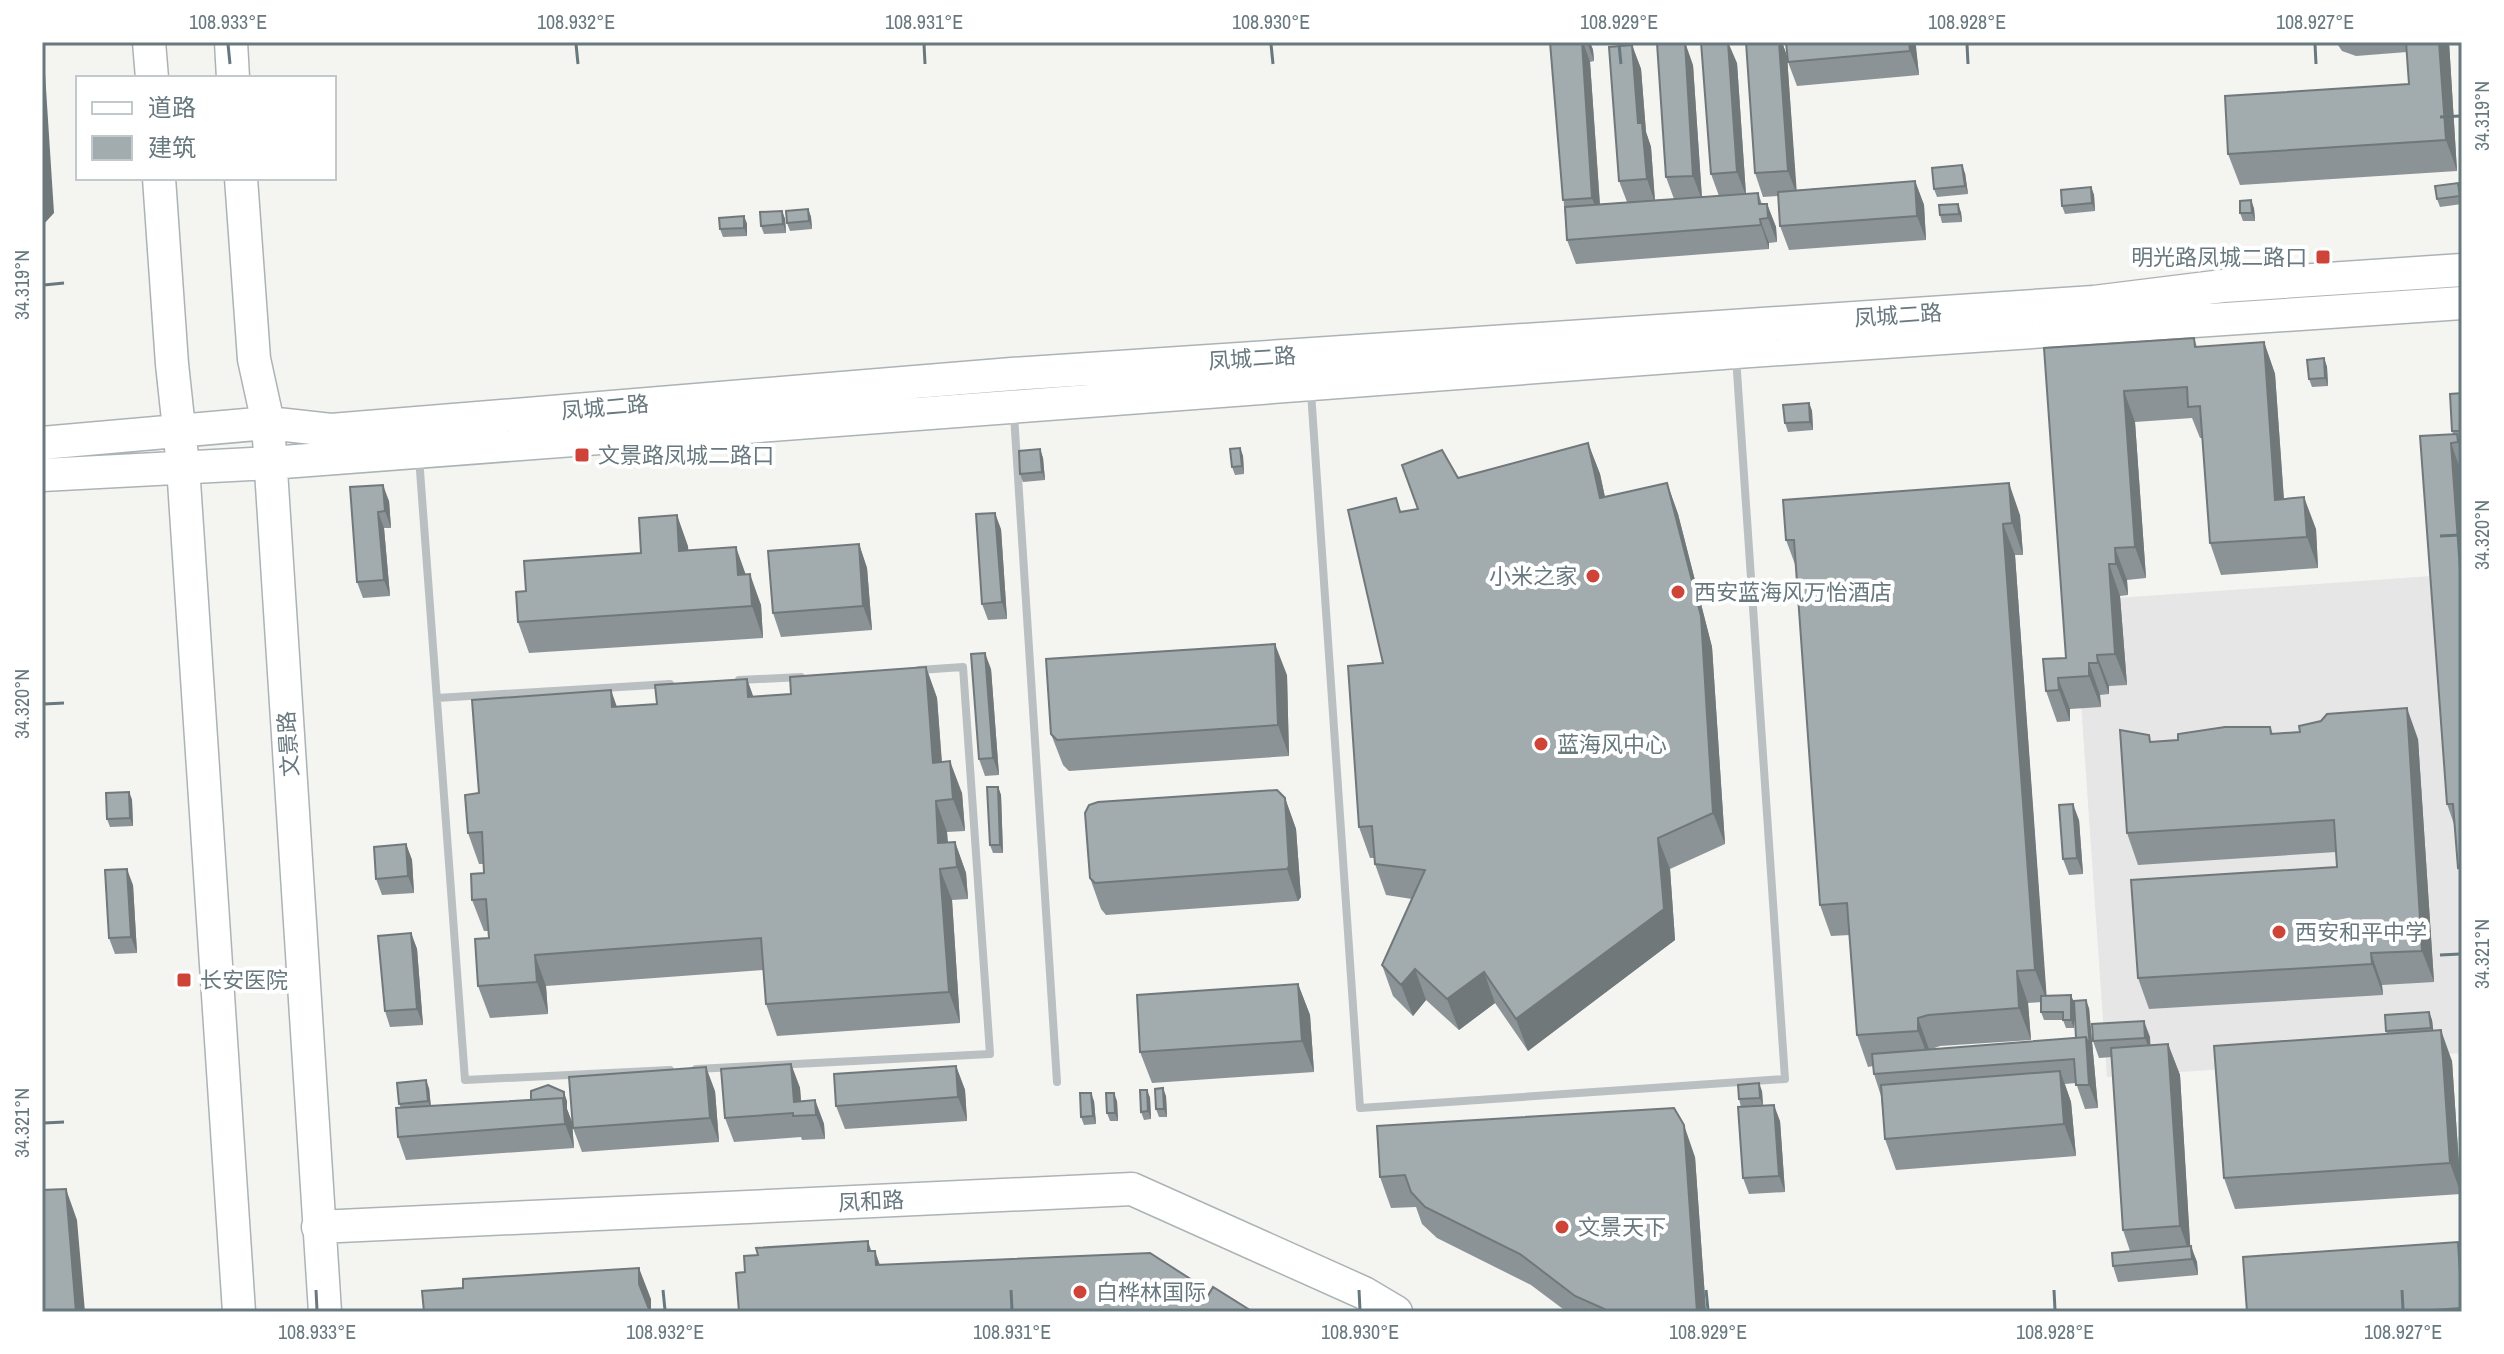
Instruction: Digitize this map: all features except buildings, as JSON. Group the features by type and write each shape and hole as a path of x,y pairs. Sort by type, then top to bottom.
{"main road":[{"path":"149,42 152,76"},
{"path":"231,42 233,76"},
{"path":"159,180 183,466 239,1312"},
{"name":"文景路","path":"241,180 254,359 268,423 325,1312"},
{"name":"凤城二路","path":"42,443 180,434 268,423 331,430 1012,390 2094,302 2223,286 2462,270"},
{"name":"凤城二路","path":"42,475 419,452 1012,390 1311,384 2462,303"},
{"name":"凤和路","path":"318,1227 1132,1189 1364,1293 1396,1312"}],"street":[{"path":"1311,384 1360,1108 1785,1079 1736,352"},
{"path":"1012,390 1057,1082"},
{"path":"419,452 465,1080 990,1054 963,667 915,670"},
{"path":"724,681 820,675"},
{"path":"437,698 676,684"}],"shaded area":[{"name":"西安和平中学","path":"2446,575 2462,811 2462,1053 2107,1077 2074,601"}],"place":[{"name":"明光路凤城二路口","path":"2323,257"},
{"name":"文景路凤城二路口","path":"582,455"},
{"name":"小米之家","path":"1593,576"},
{"name":"西安蓝海风万怡酒店","path":"1678,592"},
{"name":"蓝海风中心","path":"1541,744"},
{"name":"西安和平中学","path":"2279,932"},
{"name":"长安医院","path":"184,980"},
{"name":"文景天下","path":"1562,1227"},
{"name":"白桦林国际","path":"1080,1292"}]}
